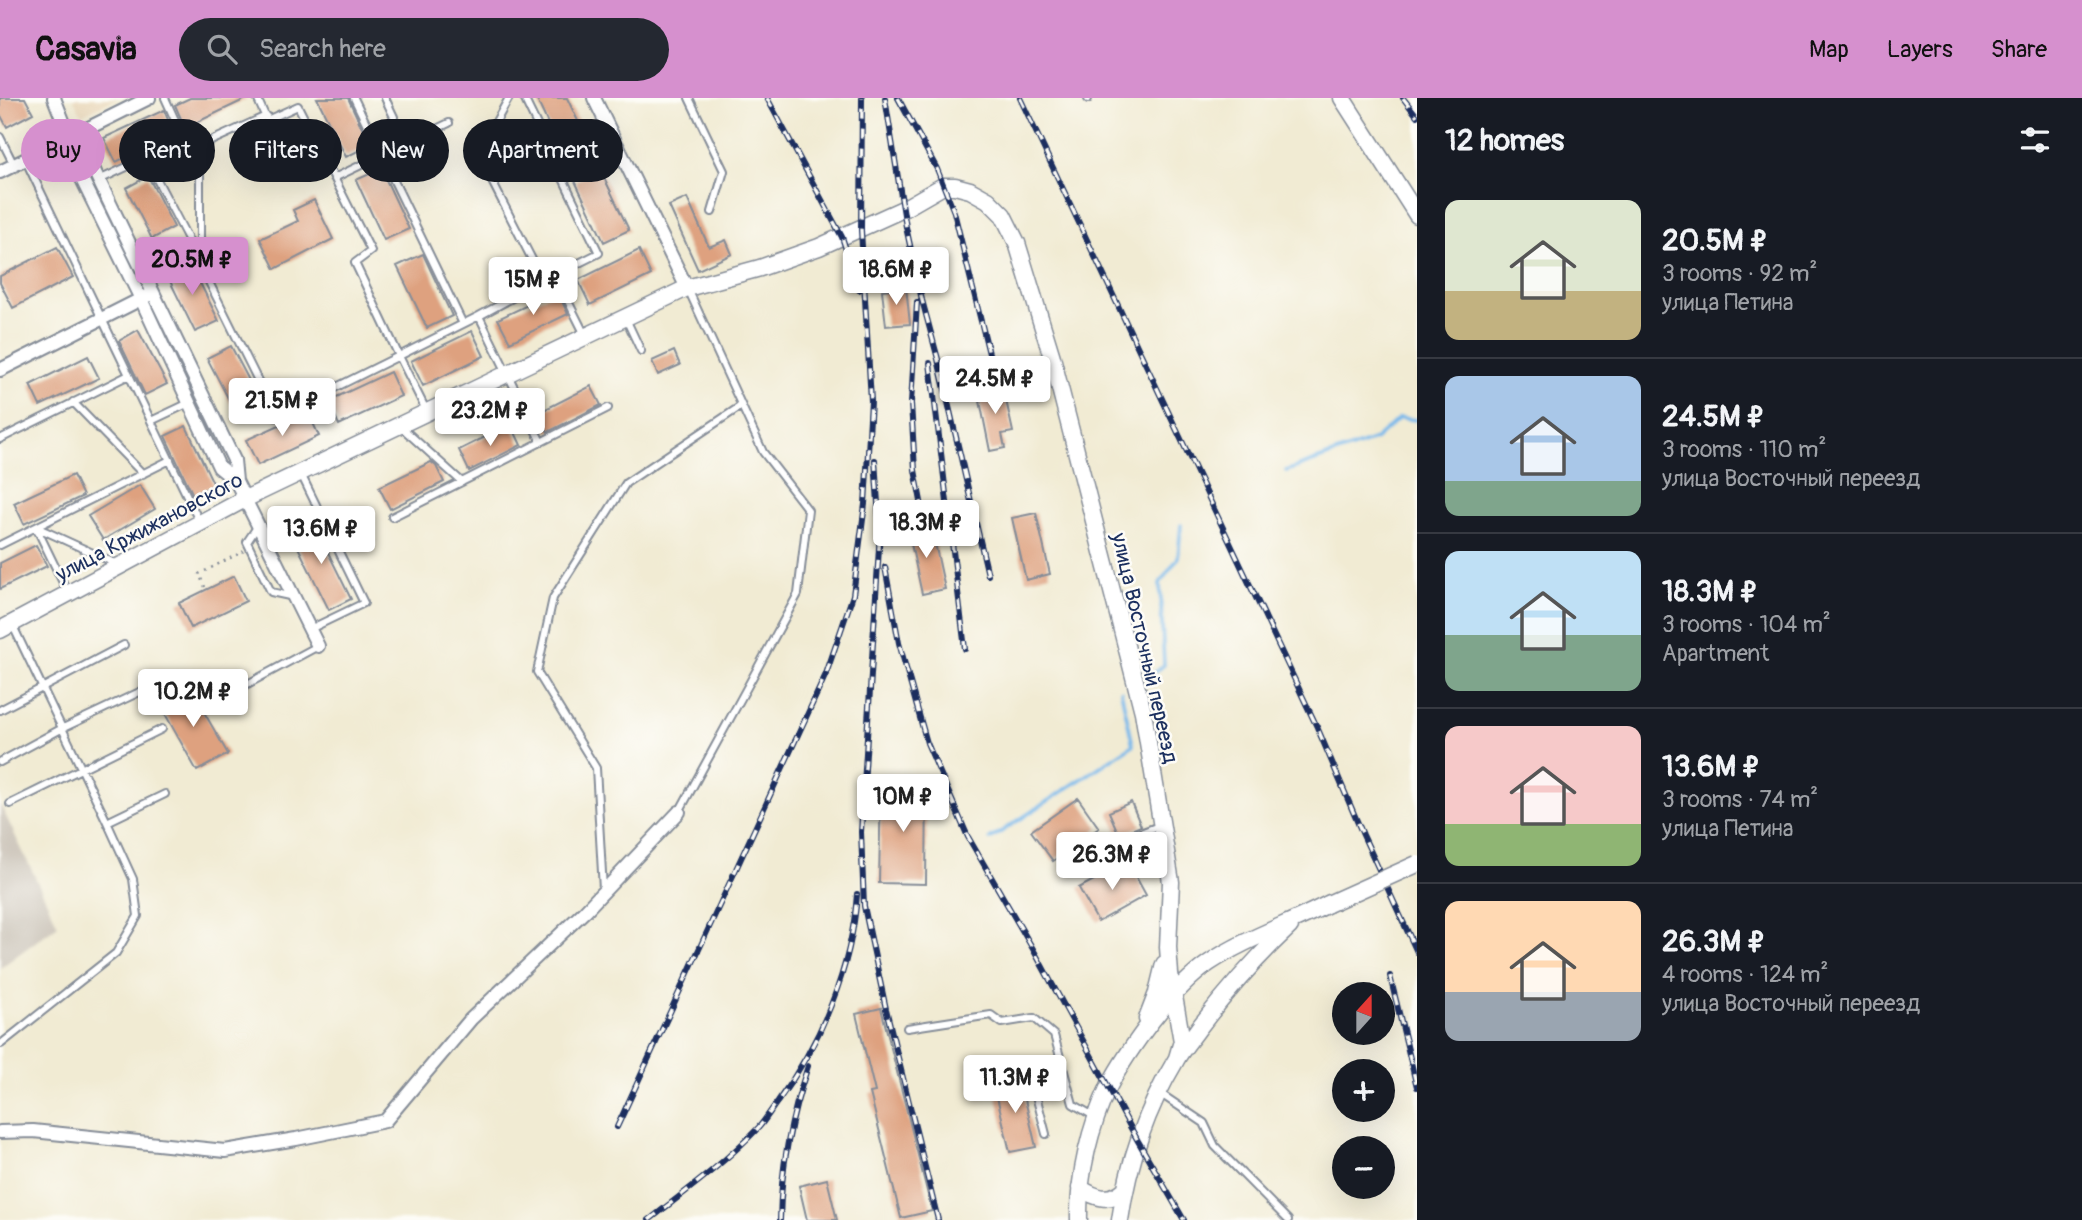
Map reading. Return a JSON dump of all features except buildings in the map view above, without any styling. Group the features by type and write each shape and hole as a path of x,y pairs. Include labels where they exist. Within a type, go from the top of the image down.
{"street":[{"path":"54,98 62,119"},
{"path":"105,119 149,98"},
{"path":"594,98 687,288"},
{"path":"1342,98 1417,215"},
{"path":"0,172 19,162"},
{"path":"83,182 219,467 236,481"},
{"path":"100,182 234,460 236,481 318,646"},
{"name":"улица Кржижановского","path":"6,627 245,499 687,288 760,268 819,247 871,225 943,186 956,186"},
{"name":"улица Восточный переезд","path":"956,186 988,200 1003,215 1017,243 1052,357 1143,712 1171,882 1168,947 1182,1041 1177,1058"},
{"path":"0,370 153,293"},
{"path":"0,1132 33,1131 225,1151 385,1121 471,1020 603,892 679,812"},
{"path":"1079,1220 1080,1188 1088,1149 1109,1086 1139,1038 1173,994 1208,964 1254,937 1296,921 1417,864"},
{"path":"1120,1220 1124,1190 1138,1141 1177,1058 1226,992 1256,958 1296,921"},
{"path":"1139,1038 1157,993 1168,947"},
{"path":"1080,1188 1093,1196 1106,1199 1116,1197 1124,1190"}],"lane":[{"path":"164,98 174,119"},
{"path":"257,98 267,119"},
{"path":"354,98 364,119"},
{"path":"385,98 394,117"},
{"path":"509,98 478,154 543,281"},
{"path":"158,182 276,417 599,253 524,98"},
{"path":"689,98 724,172 712,212"},
{"path":"269,119 298,106 304,119"},
{"path":"215,139 266,116"},
{"path":"0,137 19,162 101,320 200,523"},
{"path":"200,182 200,264"},
{"path":"336,182 371,251 355,263 427,412"},
{"path":"395,182 463,324"},
{"path":"555,275 585,336"},
{"path":"679,812 798,594 808,510 763,452 687,288"},
{"path":"479,316 541,442"},
{"path":"625,317 641,351"},
{"path":"999,370 1052,357"},
{"path":"0,439 129,375"},
{"path":"73,402 143,474"},
{"path":"151,421 189,403"},
{"path":"603,892 596,768 537,673 554,598 626,483 741,406"},
{"path":"392,517 608,408"},
{"path":"399,424 462,482"},
{"path":"0,545 170,460"},
{"path":"300,472 364,603 310,629"},
{"path":"258,525 247,542 271,592 294,597"},
{"path":"36,527 121,566"},
{"path":"36,527 69,593"},
{"path":"1,1044 116,953 138,916 133,879 107,822 42,688 6,627"},
{"path":"0,710 124,645"},
{"path":"214,702 318,646"},
{"path":"0,762 61,729 146,689"},
{"path":"10,804 162,729"},
{"path":"107,822 165,794"},
{"path":"1068,860 1161,825"},
{"path":"907,1028 991,1015 1002,1023 1034,1018 1054,1035 1073,1104 1097,1118"},
{"path":"1046,1134 1034,1088 1066,1079"},
{"path":"1159,1093 1204,1123 1215,1146 1288,1220"}],"path":[{"path":"205,587 199,574 250,548"}],"shaded area":[{"path":"73,98 117,98 82,115"},
{"path":"0,804 58,925 0,968"}],"waterway":[{"path":"1286,471 1376,439 1399,418 1417,420"},
{"path":"1149,677 1164,665 1160,583 1178,558 1181,525"},
{"path":"990,839 1133,745 1121,691"}],"railway":[{"path":"767,98 842,237 859,290"},
{"path":"617,1127 826,674 853,595 865,504 871,401 861,230 862,98"},
{"path":"885,98 906,227 988,575"},
{"path":"898,98 937,169 954,212 994,374"},
{"path":"1020,98 1317,727 1417,952"},
{"path":"1403,98 1417,116"},
{"path":"917,302 911,403 915,470 923,512"},
{"path":"930,363 965,649"},
{"path":"875,460 880,532 861,832 864,906 886,1009 938,1220"},
{"path":"885,567 899,643 927,743 968,837 1184,1220"},
{"path":"649,1220 706,1176 746,1140 764,1121 794,1078 832,1003 849,949 857,894"},
{"path":"1390,976 1417,1087"},
{"path":"780,1220 788,1142 808,1066"}]}
